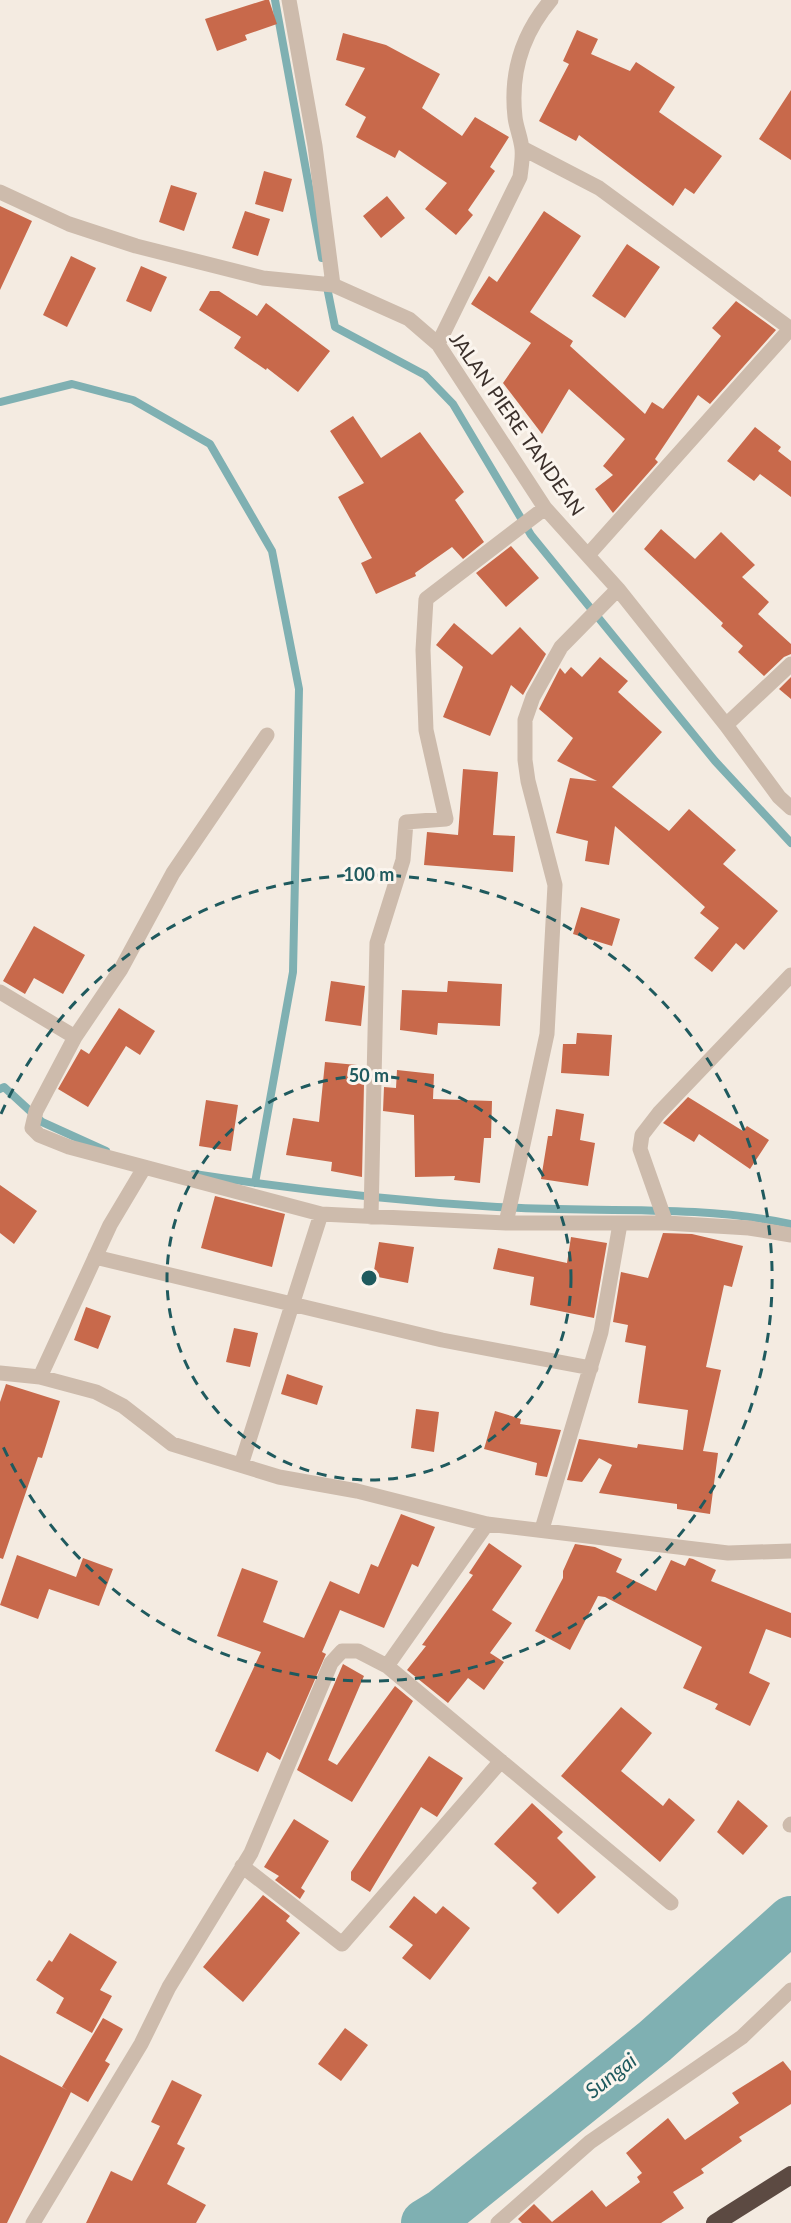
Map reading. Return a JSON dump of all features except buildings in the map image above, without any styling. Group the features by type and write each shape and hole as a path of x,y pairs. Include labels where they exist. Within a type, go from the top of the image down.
{"highway":[{"path":"715,2223 791,2175"}],"street":[{"path":"289,0 315,146 331,285"},
{"path":"438,344 520,177 522,148 515,117 514,91 519,53 535,18 551,0"},
{"path":"522,148 598,188 733,284 790,329 588,555"},
{"name":"JALAN PIERE TANDEAN","path":"0,192 69,224 136,246 252,276 331,285 409,319 438,344 545,508 588,555 612,594 726,725 779,797 791,808"},
{"path":"370,1217 377,943 403,860 406,822 446,819 426,730 423,650 426,599 545,508"},
{"path":"506,1223 547,1034 555,885 526,771 525,720 546,670 578,627 612,594"},
{"path":"726,725 791,664"},
{"path":"267,735 173,873 121,969 75,1037 36,1111 32,1128 39,1135 69,1147 321,1214 506,1223 666,1223 749,1228 791,1235"},
{"path":"666,1223 640,1149 642,1136 659,1113 791,975"},
{"path":"0,992 75,1037"},
{"path":"40,1377 110,1225 144,1168"},
{"path":"241,1465 321,1214"},
{"path":"542,1529 601,1332 620,1224"},
{"path":"95,1257 442,1340 591,1368"},
{"path":"2,1378 40,1377 96,1392 123,1406 172,1444 279,1477 357,1491 487,1524 728,1553 791,1551"},
{"path":"387,1666 487,1524"},
{"path":"33,2223 141,2044 169,1987 250,1852 331,1663 342,1651 358,1651 387,1666 671,1903"},
{"path":"242,1866 342,1944 501,1761"},
{"path":"498,2223 590,2142 742,2037 791,1990"}],"waterway":[{"path":"275,0 322,258"},
{"path":"326,282 335,327 425,375 453,404 531,535 715,761 791,843"},
{"path":"0,402 72,384 133,400 210,444 272,551 299,689 293,972 255,1183"},
{"path":"0,1089 4,1087 42,1122 106,1151"},
{"path":"194,1174 422,1201 534,1209 681,1211 791,1224"},
{"name":"Sungai","path":"425,2223 443,2212 655,2041 791,1920"}]}
